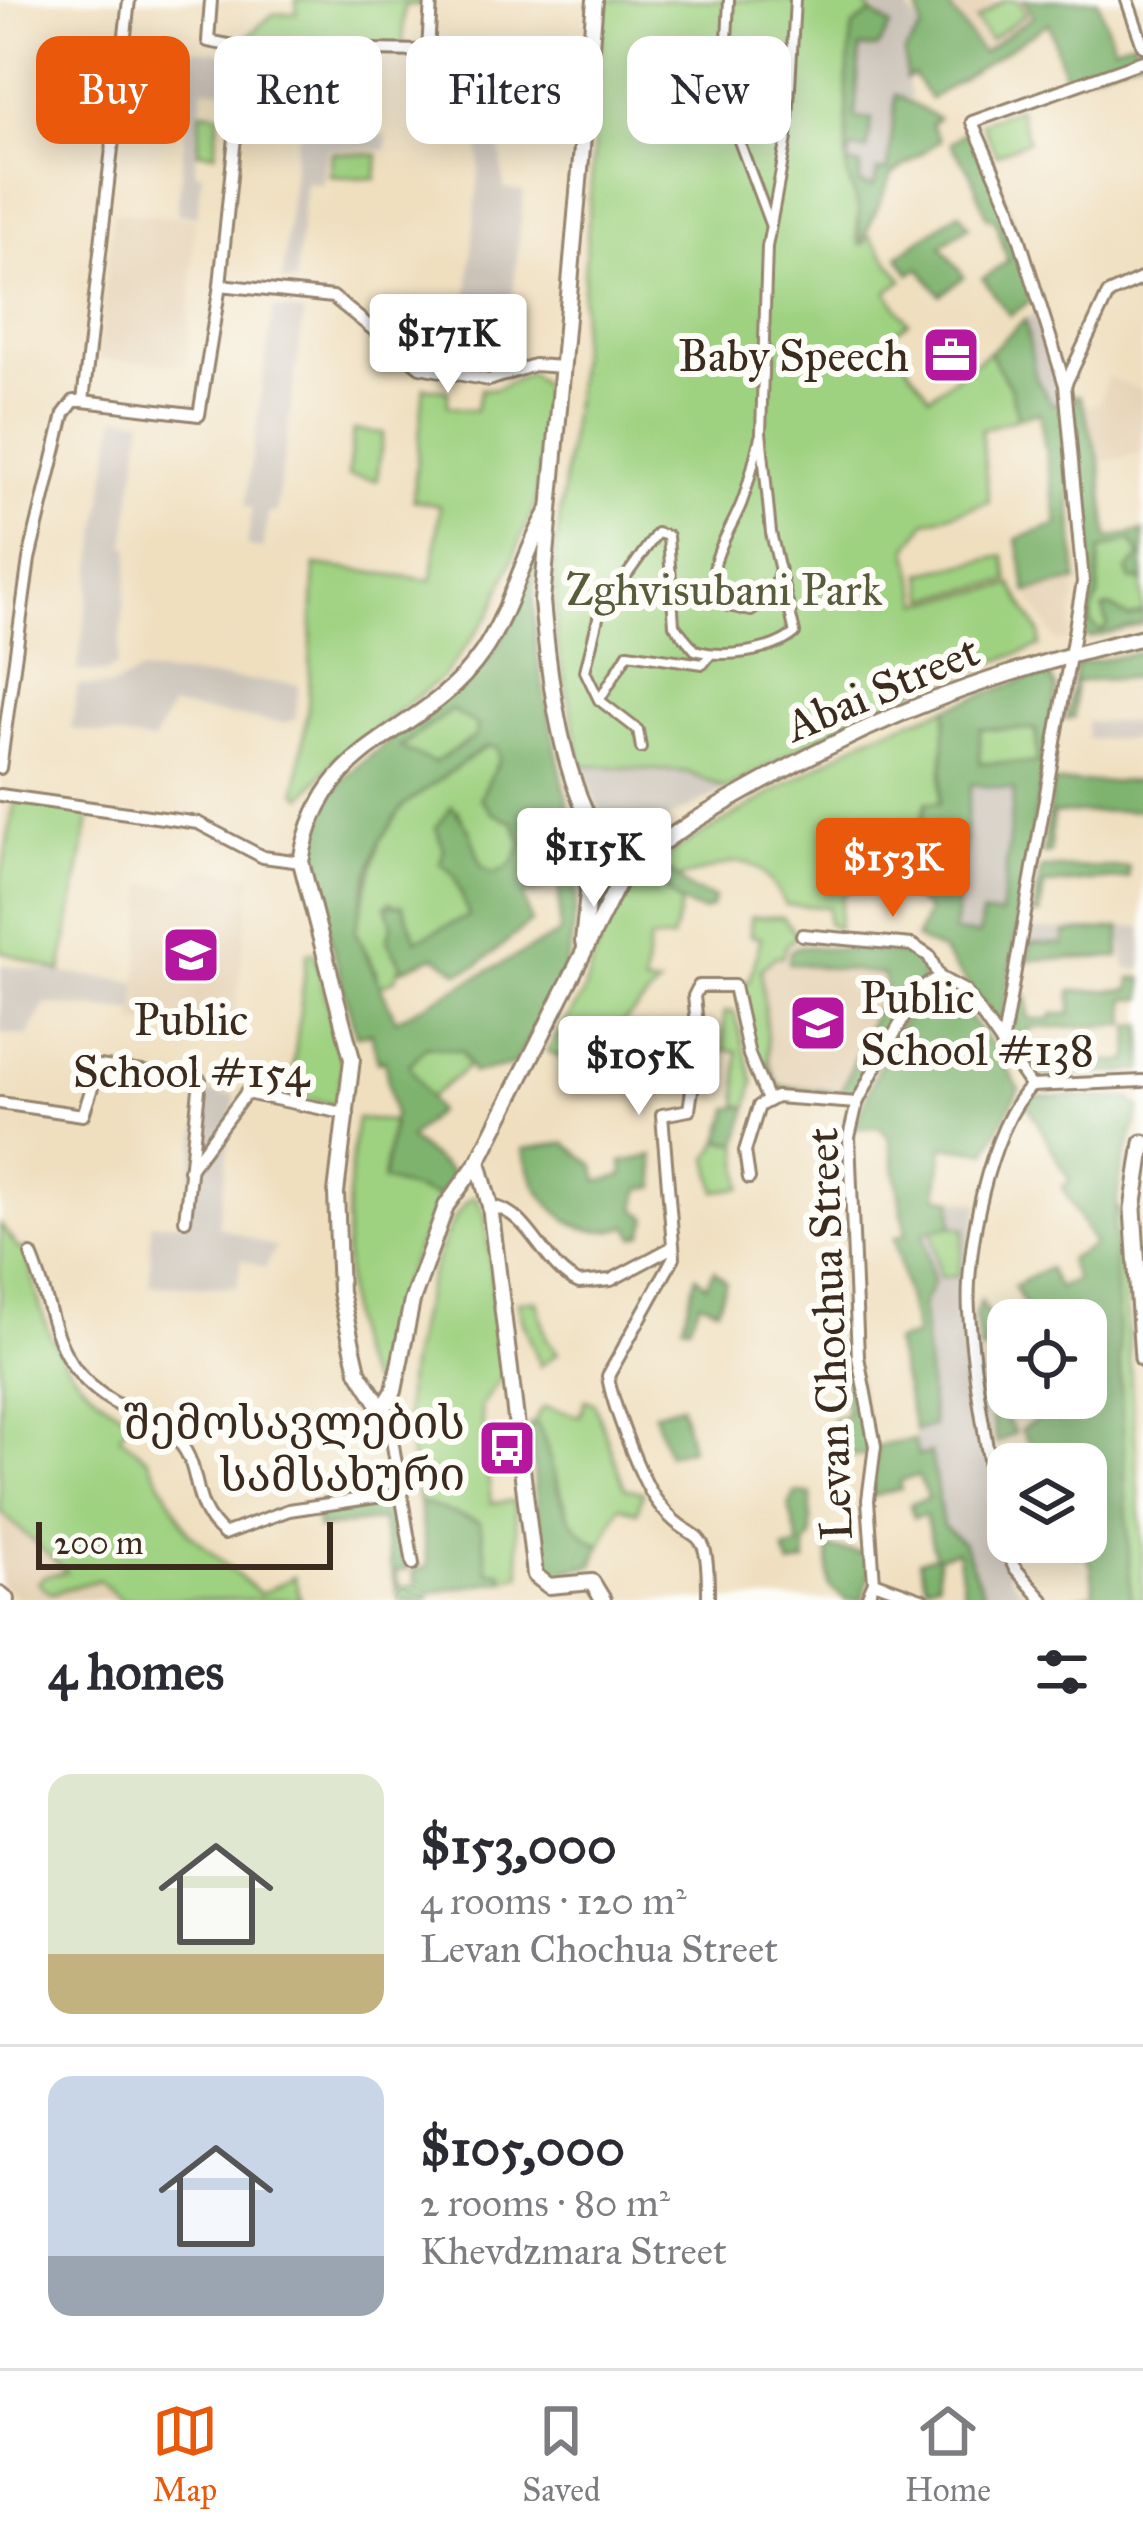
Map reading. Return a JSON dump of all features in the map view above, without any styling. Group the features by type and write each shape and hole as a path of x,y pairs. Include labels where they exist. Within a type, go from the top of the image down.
{"main road":[{"path":"1143,1143 1133,1209 1143,1358"}],"street":[{"path":"83,400 129,0"},
{"path":"212,0 208,41 214,42"},
{"path":"382,50 428,51 431,0"},
{"path":"595,0 542,601 546,654 580,798 622,861 621,878 601,886 587,868 597,852 612,851"},
{"path":"729,0 724,101 770,225"},
{"path":"641,748 638,730 599,700 585,671 594,624 635,570 650,540 661,532 668,536 676,632 695,650 711,654 763,647 795,632 794,614 778,573 761,432 770,225 788,138 796,0"},
{"path":"1127,0 1143,46"},
{"path":"1002,1045 1083,582 1066,385 1010,208 972,122 1143,61"},
{"path":"0,768 17,631 64,414 74,401 83,400 200,415 234,144"},
{"path":"1066,385 1108,294 1143,278"},
{"path":"220,284 333,297 420,367 489,380 535,365 563,367"},
{"path":"761,432 743,500 715,563 713,584 728,606 751,610 773,596 778,573"},
{"path":"386,1404 370,1395 358,1371 340,1292 336,1193 352,1059 302,862 313,811 337,774 482,652 523,555 548,512"},
{"path":"0,630 17,631"},
{"name":"Abai Street","path":"413,1564 386,1404 429,1244 446,1206 478,1162 621,878 664,839 893,712 1072,654 1143,637"},
{"path":"599,700 628,653 703,664 711,654"},
{"path":"0,796 198,823 263,857 302,862"},
{"name":"Abai Street","path":"580,798 587,868 581,958"},
{"name":"Abai Street","path":"612,851 664,839"},
{"path":"802,935 912,945 929,956 938,977 965,992 1031,1086"},
{"name":"Levan Chochua Street","path":"866,1600 874,1582 868,1499 875,1446 858,1358 848,1150 857,1103 914,999 938,977"},
{"path":"708,1600 706,1548 701,1537 671,1516 650,1490 608,1376 674,1257 675,1226 663,1160 662,1115 689,1110 699,1043 694,996 699,986 734,986 749,1055 768,1100"},
{"path":"0,1103 83,1115 99,1066 200,1080 184,1220"},
{"path":"1043,1600 1014,1567 1002,1540 969,1313 991,1157 1010,1109 1031,1086 1143,1081"},
{"path":"189,1170 246,1093 348,1114"},
{"path":"768,1100 857,1103"},
{"path":"749,1178 745,1151 750,1122 768,1100"},
{"path":"478,1162 490,1206 535,1575 549,1586 586,1580 603,1600"},
{"path":"490,1206 514,1214 557,1267 579,1283 611,1280 671,1248"},
{"path":"31,1255 52,1332 75,1369 91,1387 171,1433 185,1448 201,1508 224,1534 289,1510 402,1493"},
{"path":"874,1582 924,1600"}],"shaded area":[{"path":"862,0 902,0 922,29 906,79 912,99 896,96 888,171 874,186 859,184 848,164 851,148 871,119 855,118 860,47 881,16"},
{"path":"932,0 1034,0 1050,23 930,99"},
{"path":"193,49 214,52 214,89 203,88 195,172 202,174 197,216 177,214 184,144 190,144"},
{"path":"382,135 387,135 386,150 327,148 323,184 306,182 295,283 282,282 296,144 382,144"},
{"path":"479,144 500,144 504,188 524,192 510,322 463,313 457,306 468,292"},
{"path":"114,212 195,219 187,366 97,359"},
{"path":"273,308 304,313 276,513 268,513 263,549 247,547 252,508 245,506"},
{"path":"1040,309 1063,402 1052,405 1036,378 1025,320"},
{"path":"1107,376 1143,391 1143,453 1100,462 1083,407 1100,403"},
{"path":"116,416 143,419 125,545 131,548 117,665 106,673 77,671"},
{"path":"1076,584 1069,639 1057,642 1027,592"},
{"path":"141,672 299,684 295,719 284,723 171,707 153,742 71,729 78,685 111,687"},
{"path":"1087,722 1143,722 1143,739 1087,739"},
{"path":"582,765 687,772 726,789 638,834 619,837 601,816"},
{"path":"970,784 1015,789 1001,916 979,935 954,933"},
{"name":"Public School #154","path":"196,869 253,875 232,1038 134,1023 145,884 181,886"},
{"path":"1143,927 1143,970 1126,968 1123,945 1027,943 1029,930"},
{"name":"Public School #138","path":"776,956 797,966 883,974 886,985 841,1092 776,1082 769,1062 761,969"},
{"path":"0,965 137,982 135,1012 45,1004 28,1036 0,1033"},
{"path":"203,1092 235,1095 218,1226 276,1248 265,1268 241,1259 237,1287 150,1285 151,1223 184,1223"},
{"path":"953,1199 980,1203 964,1283 991,1443 987,1443 987,1563 1011,1563 1007,1574 1020,1591 1027,1587 1038,1600 986,1600 978,1591 964,1544 943,1526 931,1454 918,1456 914,1440 915,1431 933,1426 922,1305 933,1283 922,1232 932,1230 940,1277 965,1230 952,1226"},
{"path":"0,1511 68,1572 39,1583 51,1593 99,1580 121,1600 22,1600 0,1583"}],"green space":[{"path":"296,0 423,0 422,6 404,5 403,47 382,46 382,36 249,36 273,14 297,13"},
{"name":"Zghvisubani Park","path":"605,0 862,0 872,13 853,26 847,78 847,174 859,211 856,238 865,244 869,235 903,280 887,292 908,322 887,338 930,396 989,352 1010,387 1018,418 981,430 989,502 926,522 908,548 921,603 1012,585 1040,634 1040,646 924,687 841,725 726,789 687,772 582,765 556,638 555,557 576,383 594,144 603,144"},
{"path":"916,0 944,0 982,53 1034,16 1023,0 1098,0 1114,46 1134,40 1140,56 1066,81 1049,23 930,99 913,75 906,79 905,52 922,29"},
{"path":"1004,0 1017,0 1026,14 990,40 976,20"},
{"path":"872,13 891,26 878,48 860,48 855,118 872,119 867,150 851,149 848,163 861,166 859,184 874,186 877,171 888,170 896,95 938,118 931,125 940,140 892,175 860,247 859,211 847,174 847,78 853,26"},
{"path":"1018,108 1028,141 996,154 981,122"},
{"path":"201,111 214,112 215,153 198,152"},
{"path":"964,132 975,141 996,181 1035,297 1010,316 983,279 1008,261 995,219 987,217 971,174 950,143"},
{"path":"332,152 378,155 376,179 330,176"},
{"path":"959,212 969,226 941,246 964,277 940,295 920,268 910,274 898,256"},
{"path":"1025,320 1036,378 1052,404 1063,402 1077,581 1027,592 1017,539 1058,524 1039,412 1018,418 1010,387 989,352"},
{"path":"530,373 549,392 535,504 491,613 444,676 333,761 303,797 296,792 308,707 315,565 432,580 440,506 413,500 424,387 448,391 448,406 475,411 481,389 496,389"},
{"path":"1074,395 1080,396 1100,462 1108,538 1143,531 1143,581 1131,580 1127,571 1140,556 1131,540 1100,550 1098,597 1088,622 1101,631 1108,626 1103,609 1109,606 1129,618 1143,612 1143,624 1089,638 1081,630 1089,586"},
{"path":"353,430 383,433 377,480 348,476"},
{"path":"1131,540 1141,556 1143,612 1129,618 1112,607 1105,620 1109,626 1102,631 1090,628 1100,550"},
{"path":"536,551 535,638 574,849 574,928 560,981 513,1065 473,1073 462,1051 427,1046 409,1065 437,1111 409,1139 453,1174 439,1197 383,1180 394,1115 384,1060 378,1062 371,1033 356,1035 309,859 316,826 340,781 492,656 509,625","holes":["451,710 478,726 475,737 434,763 400,747","486,746 497,748 499,760 480,798 492,813 513,822 523,845 511,865 494,873 482,867 470,832 452,806 436,827 444,850 440,863 454,875 469,916 416,940 403,905 386,905 392,925 387,940 401,964 398,971 435,956 459,972 478,965 531,922 523,896 559,884 560,933 396,1020 355,931 368,874 380,841 404,805"]},
{"path":"1004,556 1009,581 927,598 922,573"},
{"path":"1143,652 1143,677 1075,682 1074,717 1066,719 1077,664"},
{"path":"1040,674 1051,678 1056,688 1001,1027 942,951 916,939 928,910 903,891 927,802 940,803 947,708","holes":["980,729 1036,729 1037,763 980,763","971,784 1014,790 1001,915 982,914 979,935 954,932"]},
{"path":"947,708 940,803 926,802 903,891 861,884 843,894 838,928 828,924 828,907 786,905 762,872 751,865 741,862 678,878 668,871 669,893 681,904 672,939 649,940 644,985 659,986 609,1037 587,1043 572,1062 547,1051 582,996 599,944 637,873 867,737"},
{"path":"452,710 478,726 475,737 434,763 399,748"},
{"path":"979,729 1037,729 1037,764 979,764"},
{"path":"487,746 497,748 499,760 480,798 513,822 523,845 511,865 494,873 482,867 458,810 436,827 469,916 416,940 391,901 386,905 392,925 387,940 401,965 395,979 377,988 376,970 355,931 380,841 404,805"},
{"path":"1143,781 1143,810 1053,814 1050,853 1043,854 1053,783"},
{"path":"15,799 90,813 61,972 0,951 0,885"},
{"path":"1129,867 1128,878 1044,885 1040,914 1034,915 1041,868"},
{"path":"669,871 692,890 714,898 712,907 704,911 676,900 661,875"},
{"path":"751,917 783,917 798,936 786,945 783,957 776,956 761,969 769,1062 757,1065 745,1021 743,980 750,981 761,937 750,936"},
{"path":"1120,928 1119,957 1028,960 1030,943 1064,944 1065,933"},
{"path":"799,946 907,954 926,965 923,980 855,1098 770,1088 757,1065 769,1062 779,1086 841,1092 886,985 883,974 789,963 790,951"},
{"path":"314,952 343,1064 336,1105 290,1095 307,953"},
{"path":"1131,978 1142,978 1143,999 1126,999 1127,1025 1029,1028 1023,1052 1010,1043 1017,997 1027,996 1029,1019 1051,1019 1052,1014 1071,1014 1071,991 1130,990"},
{"path":"937,989 946,990 999,1053 1019,1089 987,1152 943,1146 937,1196 953,1199 952,1226 923,1233 933,1283 922,1306 933,1426 915,1431 894,1342 916,1336 894,1238 906,1234 889,1138 879,1127 855,1128 900,1029 912,1010"},
{"path":"724,1012 734,1012 754,1083 748,1107 738,1105 737,1051 724,1050"},
{"path":"1143,1024 1143,1071 1045,1076 1035,1062 1129,1061 1131,1026"},
{"path":"427,1046 462,1051 469,1066 428,1099 409,1066"},
{"path":"1033,1096 1130,1098 1140,1109 1122,1169 1113,1223 1131,1600 1066,1600 1094,1594 1090,1563 1107,1563 1107,1443 1029,1443 1021,1430 1037,1419 1107,1419 1107,1299 1021,1299 1014,1286 1048,1268 1058,1288 1076,1280 1068,1260 1094,1245 1062,1187 1070,1181 1026,1102"},
{"path":"748,1107 739,1143 720,1141 730,1108"},
{"path":"357,1119 392,1121 383,1180 439,1197 402,1284 380,1390 364,1372 348,1305 347,1220"},
{"path":"720,1141 739,1143 742,1188 716,1191 709,1157"},
{"path":"565,1143 594,1165 598,1182 624,1175 622,1162 653,1156 656,1187 640,1189 636,1209 648,1218 643,1234 635,1237 628,1226 608,1230 574,1224 546,1201 523,1149"},
{"path":"476,1197 485,1215 502,1376 481,1407 491,1503 514,1501 521,1575 504,1580 501,1572 488,1572 480,1522 419,1502 407,1426 407,1381 428,1286 451,1226 463,1206"},
{"path":"1119,1206 1143,1600 1131,1600 1129,1593 1113,1223"},
{"path":"0,1224 18,1249 25,1248 56,1348 84,1384 132,1419 120,1436 148,1459 189,1533 260,1594 294,1577 301,1600 121,1600 99,1580 51,1593 38,1583 44,1576 67,1572 0,1511"},
{"path":"965,1229 958,1276 940,1277 932,1230"},
{"path":"714,1270 726,1282 717,1308 699,1302 689,1325 683,1324 696,1276 706,1285"},
{"path":"518,1301 537,1301 547,1339 558,1353 540,1366 522,1318"},
{"path":"981,1301 987,1312 987,1350 981,1352 975,1315"},
{"path":"843,1359 853,1359 870,1455 846,1456 845,1445 837,1447 832,1419 846,1415"},
{"path":"585,1400 594,1403 625,1488 643,1492 637,1512 620,1506 601,1545 576,1534 535,1420 544,1407 580,1416"},
{"path":"681,1405 691,1448 668,1455 654,1413"},
{"path":"992,1419 1007,1419 1015,1433 997,1443"},
{"path":"529,1424 537,1424 542,1434 567,1512 586,1536 601,1545 593,1565 544,1574"},
{"path":"914,1440 918,1456 931,1453 943,1526 963,1543 986,1600 965,1600 957,1551 938,1556 938,1582 926,1585 919,1561 935,1556 925,1515 913,1518 910,1504 928,1498 918,1476 900,1481 901,1489 870,1497 877,1446"},
{"path":"910,1454 916,1474 889,1481 884,1461"},
{"path":"795,1493 811,1494 811,1537 805,1546 806,1562 790,1566 784,1550 799,1546 789,1506"},
{"path":"419,1502 480,1522 488,1572 502,1572 504,1580 428,1593 428,1600 398,1600 381,1520 318,1529 315,1513 395,1505 407,1570 396,1571 399,1587 416,1586 413,1570 428,1567"},
{"path":"828,1548 868,1554 870,1572 862,1600 846,1600 829,1586"}],"place":[{"name":"Baby Speech","path":"951,355"},
{"name":"Public School #154","path":"191,955"},
{"name":"Public School #138","path":"818,1023"},
{"name":"შემოსავლების სამსახური","path":"507,1448"}]}
